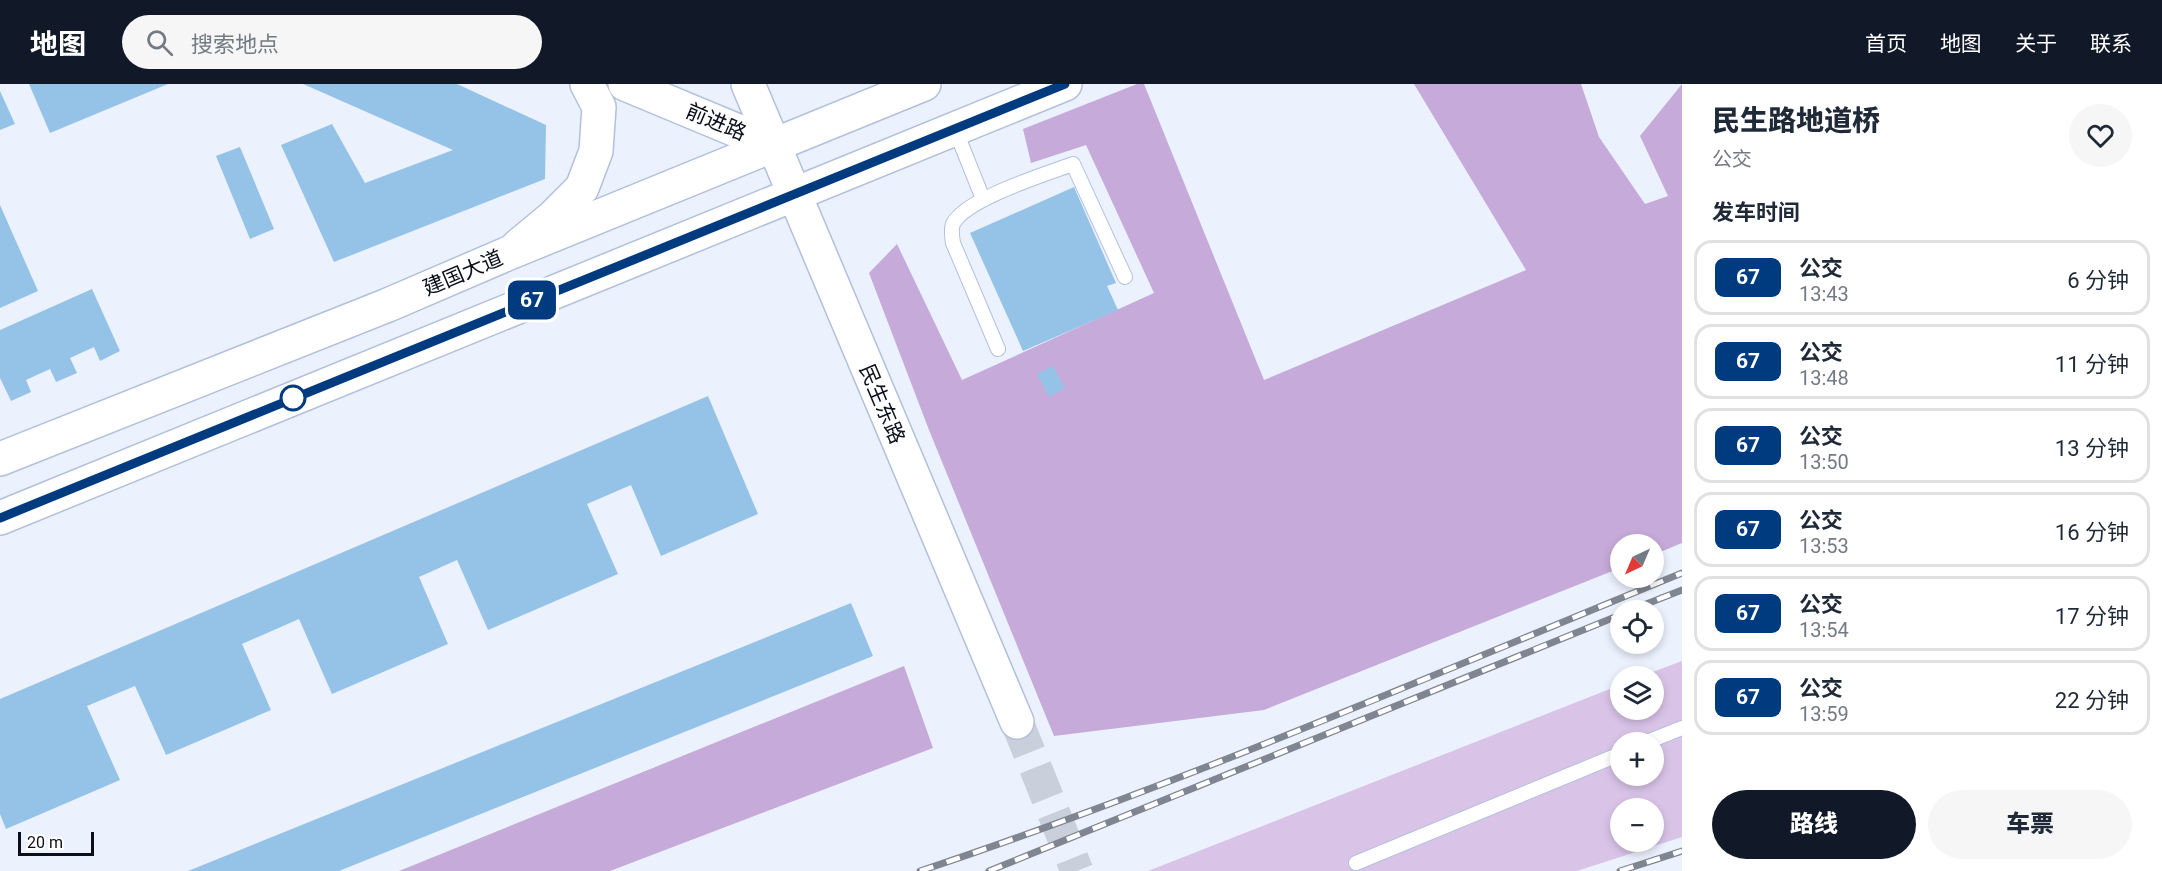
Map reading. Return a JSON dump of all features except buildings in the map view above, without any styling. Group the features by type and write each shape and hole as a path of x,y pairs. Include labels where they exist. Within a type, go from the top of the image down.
{"main road":[{"path":"509,253 554,217 582,188 596,151 599,107 587,84"},
{"name":"前进路","path":"625,84 774,146"},
{"name":"民生东路","path":"748,84 1017,722"},
{"name":"建国大道","path":"0,459 387,305 924,84"},
{"path":"0,518 1065,84"},
{"path":"387,305 411,299 426,302 436,316 435,331 429,339 413,349"}],"lane":[{"path":"955,129 983,199"},
{"path":"998,350 953,243 952,226 961,213 983,199 1073,164 1125,277"},
{"path":"1664,735 1682,728"},
{"path":"1356,862 1610,758"}],"shaded area":[{"path":"1137,84 1144,84 1264,380 1526,270 1414,84 1581,84 1599,137 1645,204 1668,196 1640,136 1682,84 1682,543 1664,550 1664,534 1610,534 1610,572 1264,710 1054,736 929,430 869,273 897,244 962,380 1154,293 1086,145 1031,163 1023,129"},
{"path":"1682,661 1682,837 1664,843 1664,798 1610,798 1610,852 1636,852 1577,871 1148,871 1610,689 1610,720 1664,720 1664,668"},
{"path":"904,666 933,748 610,871 399,871"}],"tunnel":[{"path":"1017,722 1077,871"}],"railway":[{"path":"920,871 1017,838 1208,766 1682,573"},
{"path":"1656,600 1682,590"},
{"path":"989,871 1610,619"},
{"path":"1620,871 1682,851"}],"bus line":[{"name":"67","path":"0,518 1065,84"}]}
